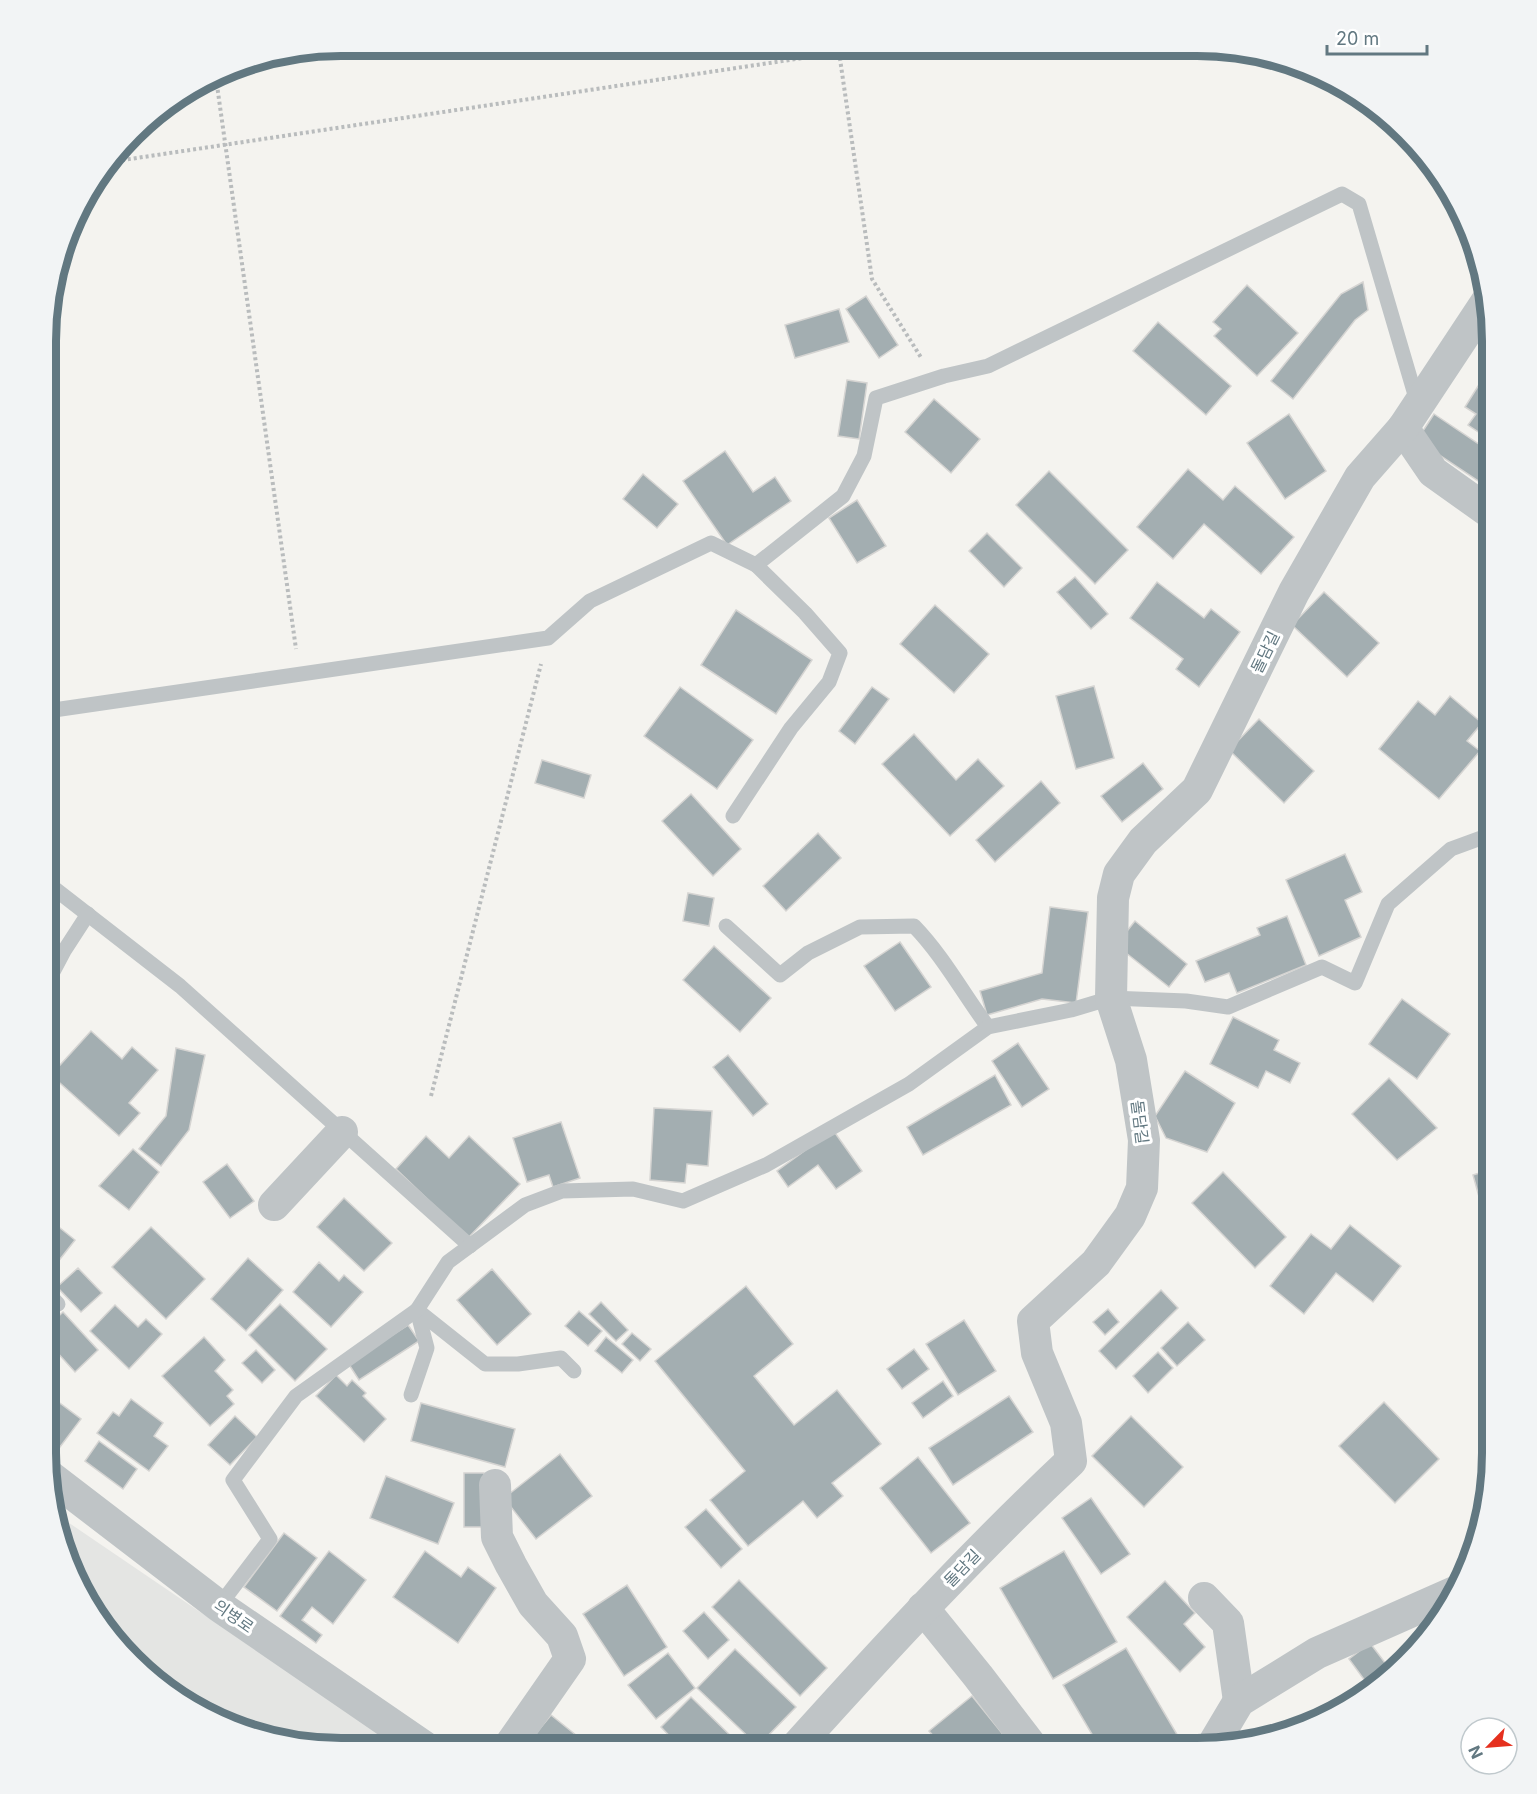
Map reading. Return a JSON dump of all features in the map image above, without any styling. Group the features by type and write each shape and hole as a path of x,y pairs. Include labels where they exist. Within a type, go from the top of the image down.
{"street":[{"name":"돌담길","path":"804,1738 923,1608 1013,1516 1071,1461 1066,1423 1037,1353 1033,1322 1096,1263 1130,1216 1142,1188 1144,1140 1131,1060 1111,998 1113,898 1119,874 1143,841 1197,790 1294,592 1360,477 1410,417 1480,312"},
{"path":"1410,417 1433,472 1482,507"},
{"path":"274,1205 342,1132"},
{"name":"의병로","path":"57,1482 219,1606 411,1738"},
{"path":"495,1485 497,1537 533,1604 562,1636 570,1659 515,1738"},
{"path":"1204,1598 1228,1623 1239,1701"},
{"path":"1217,1738 1239,1701 1317,1653 1442,1598"},
{"path":"923,1608 1025,1738"}],"lane":[{"path":"756,565 843,496 864,456 876,398 934,379 988,366 1342,194 1359,204 1410,417"},
{"path":"56,710 548,638 590,601 711,543 756,565 805,613 840,653 829,682 792,728 733,816"},
{"path":"219,1606 270,1539 232,1480 296,1396 417,1310 448,1263 525,1206 562,1191 633,1189 683,1201 766,1165 899,1090 988,1027 1071,1010 1111,998 1186,1001 1228,1007 1322,967 1355,983 1388,904 1451,849 1482,838"},
{"path":"56,890 180,986 470,1246"},
{"path":"56,966 88,914"},
{"path":"726,926 780,975 808,953 860,927 914,926 934,946 965,996 988,1027"},
{"path":"417,1310 485,1364 518,1364 561,1358 574,1371"},
{"path":"411,1395 427,1348 417,1310"}],"path":[{"path":"119,161 813,56"},
{"path":"840,56 872,279 934,379"},
{"path":"217,84 299,674"},
{"path":"431,1096 548,638"}],"shaded area":[{"path":"63,1519 385,1738 322,1738 267,1729 215,1709 167,1680 126,1641 104,1612 77,1562"}],"building":[{"path":"1363,282 1368,310 1355,320 1293,399 1271,381 1341,294"},
{"path":"1247,285 1298,333 1257,376 1214,336 1221,329 1213,322"},
{"path":"866,296 898,345 879,358 846,309"},
{"path":"839,309 849,342 795,358 785,325"},
{"path":"1158,322 1231,386 1206,415 1133,351"},
{"path":"847,380 867,383 859,439 838,436"},
{"path":"1482,380 1482,434 1468,425 1476,414 1465,407"},
{"path":"934,399 980,439 951,473 905,432"},
{"path":"1289,414 1326,471 1285,499 1247,443"},
{"path":"1434,414 1482,446 1482,483 1417,440"},
{"path":"725,451 753,492 775,477 791,501 727,545 683,481"},
{"path":"1188,469 1223,500 1235,486 1294,537 1261,574 1204,524 1173,559 1137,527"},
{"path":"1049,471 1128,550 1095,584 1016,505"},
{"path":"643,474 678,504 657,528 623,499"},
{"path":"857,500 886,546 857,563 829,518"},
{"path":"987,533 1022,568 1004,587 969,551"},
{"path":"1075,577 1108,614 1091,629 1057,592"},
{"path":"1157,582 1204,618 1211,609 1240,632 1199,687 1176,669 1183,659 1130,618"},
{"path":"1324,592 1379,643 1347,677 1292,625"},
{"path":"935,605 989,654 954,693 900,644"},
{"path":"736,610 812,660 776,714 701,665"},
{"path":"1094,686 1114,758 1076,769 1056,696"},
{"path":"680,687 753,740 717,789 644,736"},
{"path":"872,687 889,699 855,744 839,731"},
{"path":"1450,696 1482,723 1467,741 1480,751 1439,799 1379,749 1418,701 1435,715"},
{"path":"1259,719 1314,771 1284,803 1229,750"},
{"path":"914,734 956,780 978,759 1004,786 950,836 882,764"},
{"path":"542,760 591,775 584,798 535,783"},
{"path":"1143,763 1163,789 1122,822 1101,796"},
{"path":"1041,781 1060,803 995,862 976,840"},
{"path":"691,794 741,849 713,876 662,821"},
{"path":"818,833 841,858 786,911 763,886"},
{"path":"1345,854 1362,892 1345,900 1361,937 1319,956 1286,880"},
{"path":"688,893 714,898 709,926 683,921"},
{"path":"1050,907 1088,912 1076,1003 1042,999 987,1015 980,991 1042,973"},
{"path":"1287,916 1306,965 1237,993 1229,973 1205,982 1196,961 1260,935 1257,928"},
{"path":"1135,921 1187,964 1169,987 1116,945"},
{"path":"900,942 931,987 895,1011 864,966"},
{"path":"714,946 771,998 740,1032 683,980"},
{"path":"1402,999 1450,1034 1417,1079 1369,1044"},
{"path":"1233,1017 1279,1040 1274,1050 1300,1063 1290,1083 1266,1071 1258,1088 1210,1064"},
{"path":"91,1031 122,1059 132,1047 158,1070 129,1103 140,1113 119,1136 56,1079 56,1070"},
{"path":"1018,1043 1049,1089 1022,1107 992,1061"},
{"path":"176,1048 205,1055 189,1130 161,1166 139,1149 166,1116"},
{"path":"728,1055 768,1104 753,1116 713,1067"},
{"path":"1185,1071 1235,1103 1207,1152 1166,1138 1155,1116"},
{"path":"995,1075 1011,1105 923,1155 907,1127"},
{"path":"1389,1078 1437,1128 1397,1160 1352,1114"},
{"path":"654,1108 712,1111 708,1166 687,1164 685,1183 650,1180"},
{"path":"561,1122 580,1178 553,1187 549,1175 527,1182 513,1138"},
{"path":"833,1130 862,1171 836,1189 818,1165 788,1187 777,1171"},
{"path":"426,1136 449,1158 469,1136 520,1184 468,1238 396,1169"},
{"path":"133,1149 159,1172 129,1210 99,1186"},
{"path":"227,1164 254,1201 230,1218 203,1182"},
{"path":"1223,1172 1286,1237 1255,1268 1192,1203"},
{"path":"1482,1172 1482,1208 1473,1175"},
{"path":"344,1198 392,1243 364,1271 317,1227"},
{"path":"56,1225 75,1240 56,1264"},
{"path":"1350,1225 1401,1266 1373,1302 1336,1273 1304,1314 1270,1286 1311,1234 1331,1249"},
{"path":"151,1227 205,1279 166,1319 112,1267"},
{"path":"248,1258 283,1290 246,1331 211,1299"},
{"path":"319,1262 339,1281 344,1275 363,1292 331,1327 293,1292"},
{"path":"78,1268 102,1293 81,1312 57,1287"},
{"path":"492,1269 531,1314 497,1345 457,1300"},
{"path":"746,1286 793,1344 754,1376 794,1425 837,1390 881,1444 832,1483 843,1496 817,1518 803,1501 748,1546 710,1500 745,1471 655,1361"},
{"path":"1161,1290 1178,1308 1116,1369 1099,1351"},
{"path":"601,1302 628,1330 616,1341 589,1314"},
{"path":"280,1304 327,1349 295,1381 249,1335"},
{"path":"115,1305 138,1327 146,1319 162,1334 129,1369 90,1331"},
{"path":"1108,1309 1119,1322 1105,1335 1093,1322"},
{"path":"579,1311 602,1331 588,1346 565,1326"},
{"path":"63,1312 98,1350 75,1372 56,1351 56,1319"},
{"path":"964,1320 996,1371 958,1395 926,1344"},
{"path":"1188,1322 1205,1340 1177,1366 1161,1348"},
{"path":"408,1325 419,1341 359,1380 348,1363"},
{"path":"632,1333 651,1349 640,1361 622,1344"},
{"path":"204,1337 225,1360 215,1371 233,1390 227,1396 234,1404 210,1426 162,1376"},
{"path":"606,1337 633,1360 622,1373 595,1351"},
{"path":"914,1349 929,1369 902,1389 887,1369"},
{"path":"256,1350 275,1370 262,1383 242,1363"},
{"path":"1158,1352 1173,1368 1148,1393 1133,1376"},
{"path":"336,1375 347,1386 352,1380 366,1393 363,1396 386,1419 364,1442 316,1396"},
{"path":"943,1381 953,1396 923,1418 912,1403"},
{"path":"1009,1396 1033,1432 953,1485 929,1448"},
{"path":"131,1399 163,1423 154,1436 168,1446 149,1471 97,1433 113,1412 119,1416"},
{"path":"56,1400 81,1419 56,1450"},
{"path":"1384,1402 1439,1459 1395,1503 1339,1446"},
{"path":"421,1403 515,1429 505,1467 411,1441"},
{"path":"235,1416 257,1437 230,1465 208,1445"},
{"path":"1131,1416 1183,1467 1144,1507 1092,1456"},
{"path":"99,1441 137,1469 123,1489 85,1461"},
{"path":"560,1454 592,1496 536,1539 504,1498"},
{"path":"918,1457 970,1523 931,1553 880,1488"},
{"path":"464,1473 484,1473 485,1527 464,1527"},
{"path":"386,1476 454,1503 438,1544 370,1518"},
{"path":"1091,1498 1130,1554 1101,1574 1062,1518"},
{"path":"706,1509 742,1549 721,1568 685,1527"},
{"path":"284,1533 317,1558 277,1611 244,1587"},
{"path":"329,1551 366,1580 333,1624 312,1607 302,1620 322,1635 316,1643 280,1616"},
{"path":"425,1551 461,1577 468,1567 496,1588 458,1643 393,1597"},
{"path":"1064,1551 1117,1642 1053,1679 1000,1588"},
{"path":"739,1580 827,1668 800,1696 712,1607"},
{"path":"1165,1581 1195,1613 1184,1624 1205,1647 1180,1672 1127,1617"},
{"path":"627,1585 667,1647 624,1676 583,1614"},
{"path":"704,1612 729,1640 708,1659 683,1631"},
{"path":"1370,1643 1387,1665 1366,1683 1349,1659"},
{"path":"1126,1648 1179,1738 1094,1738 1063,1685"},
{"path":"735,1649 796,1707 766,1738 750,1738 697,1688"},
{"path":"668,1653 695,1688 656,1719 628,1685"},
{"path":"972,1696 1006,1738 935,1738 929,1731"},
{"path":"691,1697 733,1738 671,1738 661,1727"},
{"path":"551,1715 580,1738 532,1738"}]}
